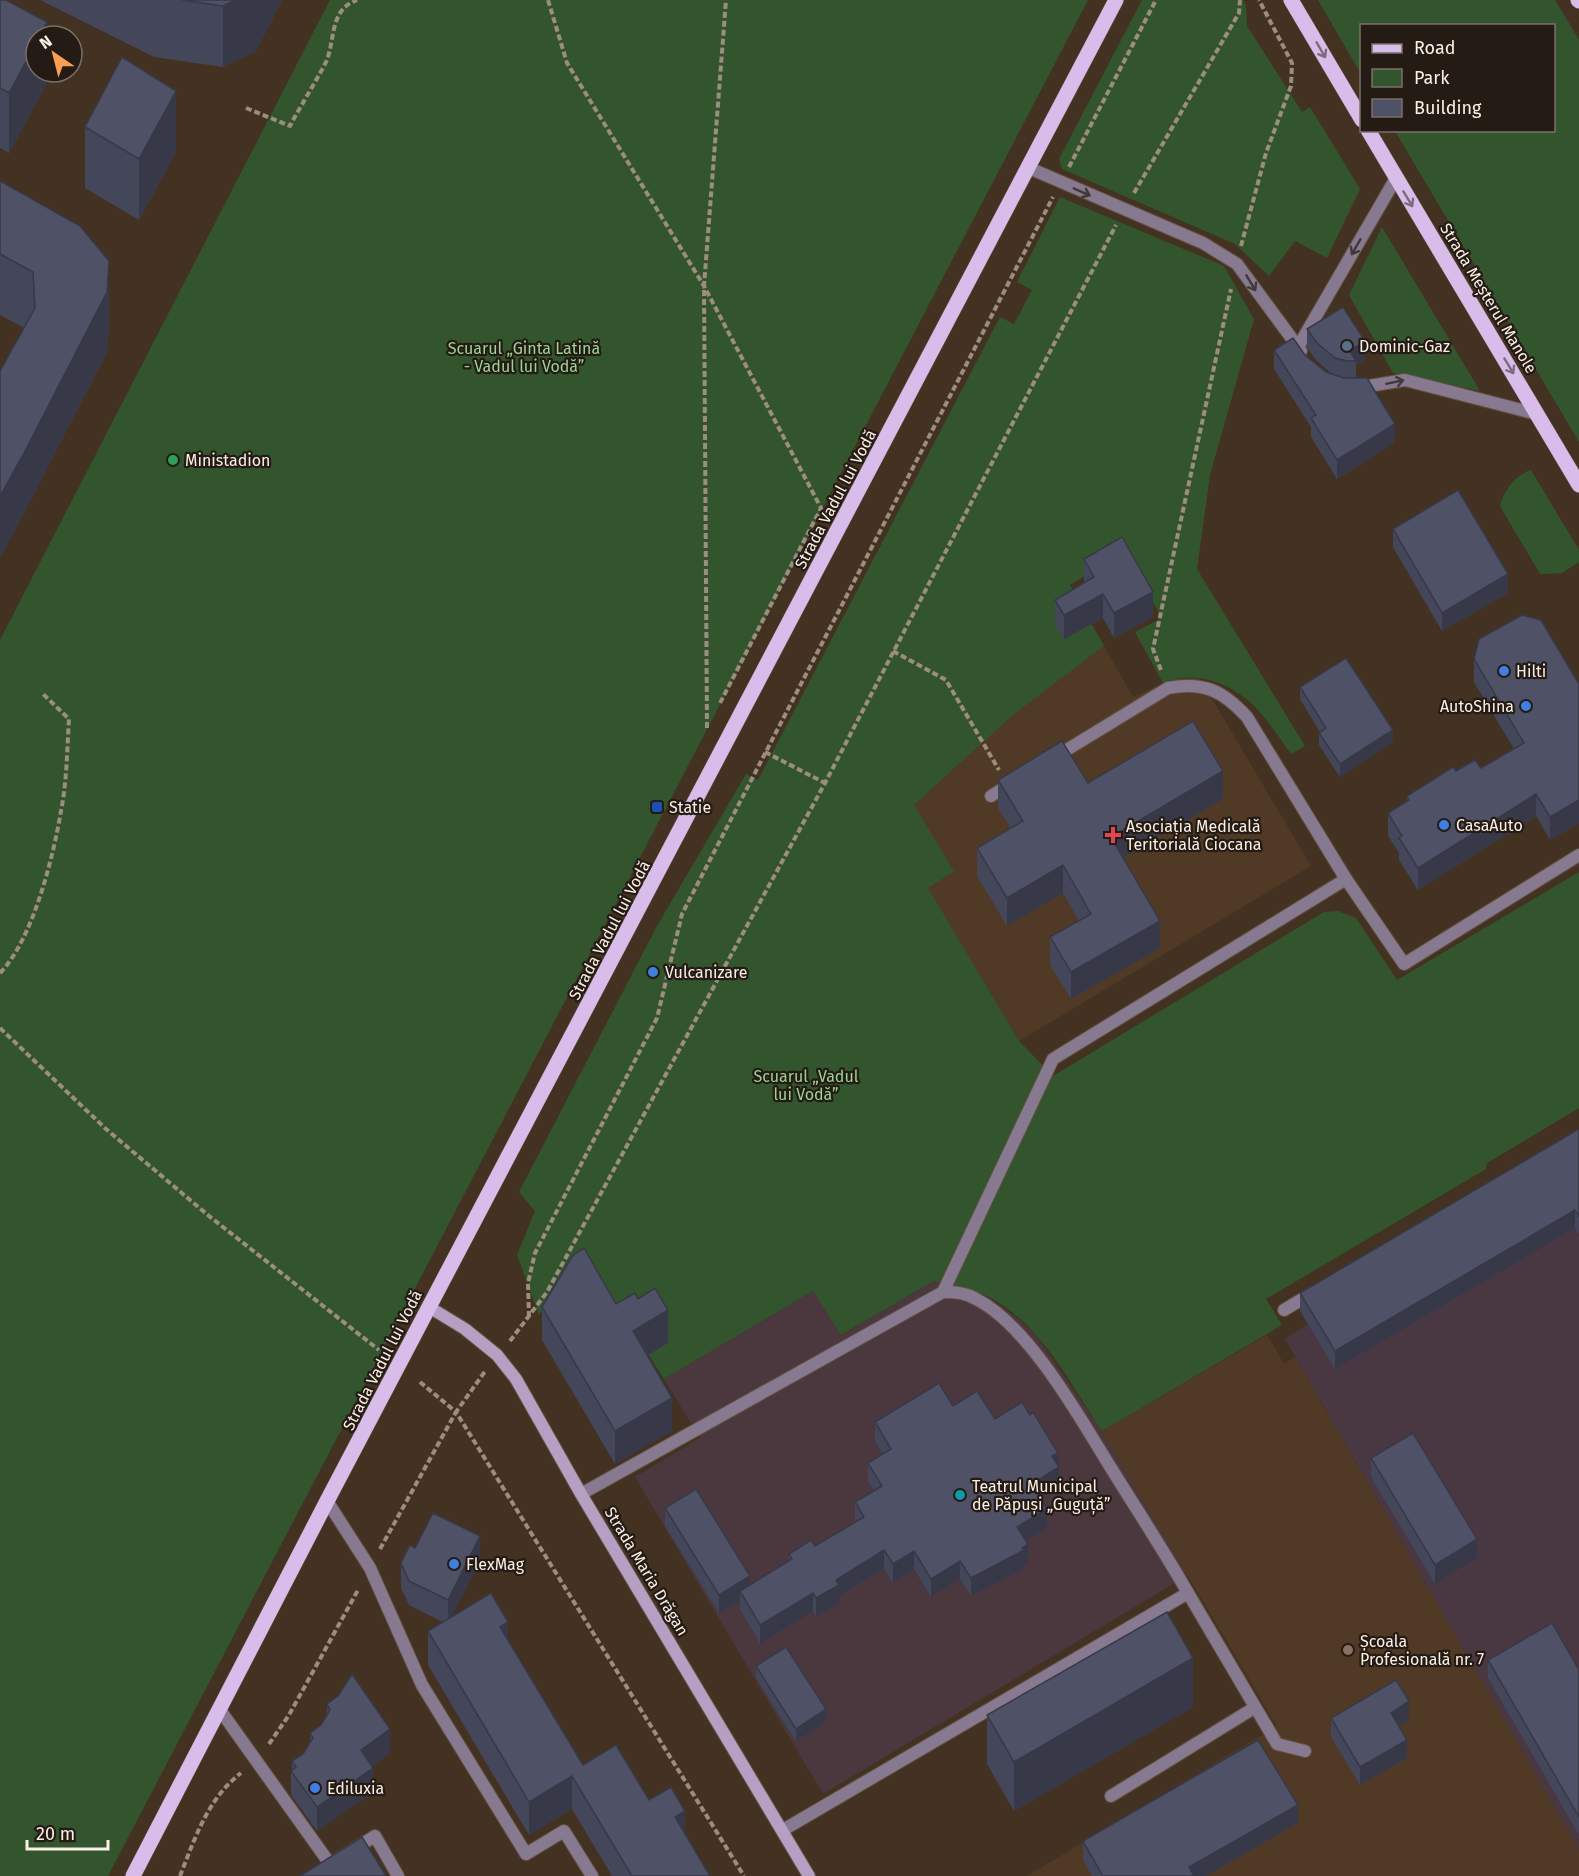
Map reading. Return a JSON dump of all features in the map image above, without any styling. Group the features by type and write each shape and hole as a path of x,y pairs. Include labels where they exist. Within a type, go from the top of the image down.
{"main road":[{"name":"Strada Vadul lui Vodă","path":"133,1876 327,1501 1116,0"},
{"path":"1291,0 1360,117"},
{"name":"Strada Meșterul Manole","path":"1369,132 1579,485"},
{"name":"Strada Maria Drăgan","path":"429,1307 465,1329 497,1355 516,1379 581,1494 809,1876"}],"lane":[{"path":"1029,168 1203,243 1237,264 1311,367"},
{"path":"1298,347 1396,178"},
{"path":"1346,388 1366,388 1405,380 1537,414"},
{"path":"1048,761 1168,688 1189,684 1229,697 1247,717 1347,879 1404,964 1579,855"},
{"path":"991,796 1014,782"},
{"path":"943,1292 1053,1059 1347,879"},
{"path":"1284,1310 1325,1286"},
{"path":"581,1494 943,1292 959,1292 979,1300 1004,1319 1026,1344 1077,1414 1188,1593 1277,1744 1305,1751"},
{"path":"327,1501 370,1568 423,1685 526,1854 564,1831 592,1876"},
{"path":"783,1830 1188,1593"},
{"path":"1112,1796 1254,1708"},
{"path":"220,1710 258,1760 325,1867 375,1836 398,1876"}],"path":[{"path":"246,108 290,126 327,61 333,27 341,12 357,0"},
{"path":"548,0 567,63 704,286 821,508 718,707"},
{"path":"712,717 707,728 704,286 726,0"},
{"path":"529,1318 528,1283 535,1253 657,1018 682,914 1156,0"},
{"path":"180,1876 201,1824 224,1786 258,1760 289,1715 456,1412 547,1292 825,783 1123,210 1239,13 1240,0"},
{"path":"1168,688 1153,649 1237,264 1266,153 1291,86 1292,63 1259,0"},
{"path":"893,651 946,680 1014,782"},
{"path":"0,973 9,963 34,918 62,811 69,719 43,694"},
{"path":"765,752 825,783"},
{"path":"0,1028 106,1129 209,1216 379,1350"},
{"path":"420,1382 456,1412 744,1876"}],"shaded area":[{"name":"Asociația Medicală Teritorială Ciocana","path":"1104,646 1133,697 1172,679 1199,677 1311,866 1019,1041 927,888 914,805 1013,715"},
{"path":"1579,1148 1579,1850 1285,1339"},
{"path":"934,1281 987,1296 1020,1320 1038,1338 1102,1431 1188,1575 823,1794 635,1477 700,1438 664,1379 813,1291 842,1335"},
{"name":"Școala Profesională nr. 7","path":"1267,1335 1284,1364 1295,1357 1579,1850 1579,1876 1027,1876 1277,1726 1102,1431"}],"green space":[{"name":"Scuarul „Ginta Latină - Vadul lui Vodă”","path":"330,0 1088,0 108,1876 0,1876 0,640"},
{"path":"1142,0 1243,0 1246,5 1247,26 1302,112 1310,107 1360,189 1327,258 1295,241 1269,276 1235,244 1062,169 1059,159"},
{"path":"1318,0 1555,0 1579,40 1579,442 1396,132 1555,132 1555,24 1360,24 1360,72"},
{"name":"Scuarul „Vadul lui Vodă”","path":"1060,197 1224,266 1254,319 1210,475 1197,569 1305,746 1291,754 1258,710 1227,687 1201,678 1182,678 1163,683 1135,632 1158,620 1160,614 1123,554 1070,585 1104,646 1013,715 914,805 954,871 928,888 1019,1041 1053,1076 1324,912 1338,911 1356,918 1397,980 1579,872 1579,1108 1487,1163 1486,1169 1266,1299 1282,1325 1102,1431 1053,1356 1023,1322 1006,1307 981,1293 934,1281 841,1335 813,1291 664,1379 581,1248 539,1315 517,1255 535,1211 519,1192 657,926 746,774 758,780 1000,317 1014,324 1032,290 1017,282"},
{"path":"1382,227 1480,391 1393,373 1349,295"},
{"path":"1531,470 1579,550 1579,562 1562,573 1540,574 1500,506 1511,484 1520,475"}],"building":[{"path":"0,0 6,0 47,22 46,24 24,24 24,65 9,93 0,88"},
{"path":"182,0 235,0 223,6"},
{"path":"122,57 176,91 139,159 85,127"},
{"path":"0,181 80,226 109,261 107,292 0,496 0,371 35,308 33,272 0,254"},
{"path":"1343,307 1365,341 1350,351 1356,361 1335,358 1317,343 1307,329"},
{"path":"1293,338 1305,355 1326,372 1344,378 1367,378 1395,424 1337,460 1311,418 1316,415 1274,350"},
{"path":"1458,490 1508,574 1442,613 1393,529"},
{"path":"1122,537 1153,592 1114,613 1103,594 1064,615 1055,600 1094,577 1084,559"},
{"path":"1522,615 1541,620 1579,684 1579,800 1550,817 1536,794 1418,868 1399,838 1402,836 1388,813 1409,800 1407,796 1453,767 1456,771 1475,760 1481,768 1524,743 1474,659 1479,639"},
{"path":"1346,658 1393,730 1340,764 1319,733 1326,728 1300,687"},
{"path":"1193,721 1223,771 1111,837 1160,921 1071,972 1050,937 1091,914 1063,865 1007,898 977,848 1023,821 998,780 1062,741 1088,783"},
{"path":"1579,1129 1579,1216 1575,1210 1335,1351 1300,1293"},
{"path":"584,1248 616,1304 635,1293 638,1299 655,1288 668,1310 633,1331 672,1398 615,1431 542,1307 573,1255"},
{"name":"Teatrul Municipal de Păpuși „Guguță”","path":"939,1383 953,1406 977,1391 995,1419 1022,1402 1030,1415 1033,1412 1058,1453 1052,1456 1059,1467 1032,1484 1047,1509 1017,1527 1028,1544 1022,1548 1024,1550 971,1578 960,1561 931,1579 914,1551 893,1564 884,1550 836,1580 839,1585 816,1598 813,1593 760,1625 740,1591 792,1559 789,1554 811,1540 815,1546 864,1517 855,1502 882,1486 868,1463 891,1449 875,1422"},
{"path":"1413,1433 1477,1539 1435,1565 1371,1458"},
{"path":"696,1489 750,1576 719,1595 665,1508"},
{"path":"433,1513 480,1536 448,1600 409,1581 401,1563 410,1545 415,1548"},
{"path":"491,1593 508,1622 500,1627 583,1765 616,1745 649,1800 671,1787 685,1811 675,1817 710,1876 632,1876 572,1776 529,1802 428,1631"},
{"path":"1167,1612 1193,1658 1014,1762 987,1715"},
{"path":"1552,1623 1579,1670 1579,1817 1488,1660"},
{"path":"786,1647 826,1709 796,1729 756,1666"},
{"path":"352,1674 390,1729 361,1750 373,1768 317,1807 291,1771 296,1767 292,1761 303,1754 313,1738 310,1733 321,1725 330,1710 327,1704 338,1696"},
{"path":"1396,1680 1409,1701 1391,1713 1407,1740 1360,1767 1331,1718"},
{"path":"1258,1740 1298,1805 1189,1867 1194,1876 1103,1876 1083,1841"},
{"path":"362,1837 386,1876 300,1876"}],"place":[{"name":"Dominic-Gaz","path":"1347,346"},
{"name":"Ministadion","path":"173,460"},
{"name":"Hilti","path":"1504,671"},
{"name":"AutoShina","path":"1526,706"},
{"name":"Statie","path":"657,807"},
{"name":"CasaAuto","path":"1444,825"},
{"name":"Asociația Medicală Teritorială Ciocana","path":"1113,835"},
{"name":"Vulcanizare","path":"653,972"},
{"name":"Teatrul Municipal de Păpuși „Guguță”","path":"960,1495"},
{"name":"FlexMag","path":"454,1564"},
{"name":"Școala Profesională nr. 7","path":"1348,1650"},
{"name":"Ediluxia","path":"315,1788"}]}
